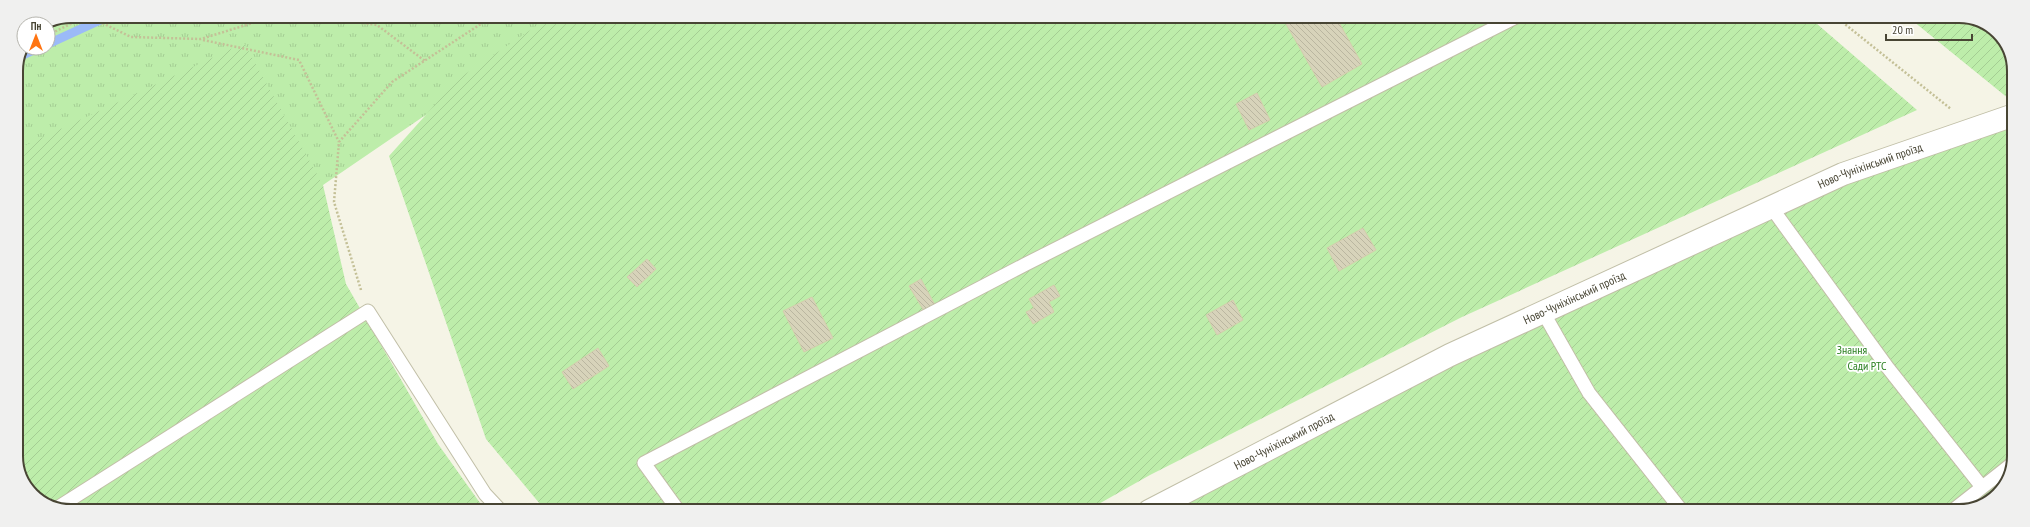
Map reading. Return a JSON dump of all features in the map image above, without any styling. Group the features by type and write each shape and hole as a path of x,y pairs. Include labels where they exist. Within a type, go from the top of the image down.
{"street":[{"name":"Ново-Чуніхінський проїзд","path":"1161,504 1450,355 1843,174 2007,117"}],"lane":[{"path":"674,504 644,463 1026,264 1504,23"},
{"path":"1771,207 1888,368 1982,488"},
{"path":"64,503 368,311 485,494 494,504"},
{"path":"1543,312 1589,393 1676,504"},
{"path":"1961,504 2004,470"}],"path":[{"path":"56,31 73,23"},
{"path":"101,23 131,37 201,40 298,60 339,142 334,202 368,311"},
{"path":"201,40 253,23"},
{"path":"363,23 377,25 425,61"},
{"path":"339,142 392,82 482,23"},
{"path":"1844,23 1975,128"}],"green space":[{"path":"71,23 561,23 323,185 23,319 24,62 26,56 56,56 56,26"},
{"path":"541,23 1816,23 1917,110 1462,317 1150,475 1099,504 540,504 486,439 389,156 458,79"},
{"path":"1915,23 1968,24 1983,29 1991,35 2001,47 2006,62 2007,97"},
{"path":"244,43 323,185 346,284 438,444 481,504 71,504 62,503 47,498 39,492 31,483 23,459 23,147"},
{"name":"Сади РТС","path":"2007,118 2007,456 2006,465 2001,480 1988,494 1980,499 1959,504 1166,504 1772,208"}],"building":[{"path":"1285,23 1339,23 1362,64 1322,87"},
{"path":"1257,93 1270,120 1249,130 1236,104"},
{"path":"1363,228 1376,250 1339,271 1327,248"},
{"path":"647,259 656,269 637,287 627,277"},
{"path":"921,279 935,305 924,311 909,286"},
{"path":"1054,285 1060,296 1049,302 1054,312 1033,324 1026,312 1034,308 1029,299"},
{"path":"812,297 833,338 804,352 783,311"},
{"path":"1233,300 1243,320 1217,335 1206,315"},
{"path":"598,348 609,366 573,389 562,372"}],"waterway":[{"path":"56,40 94,23"}],"park label":[{"name":"Знання","path":"1852,350"}]}
